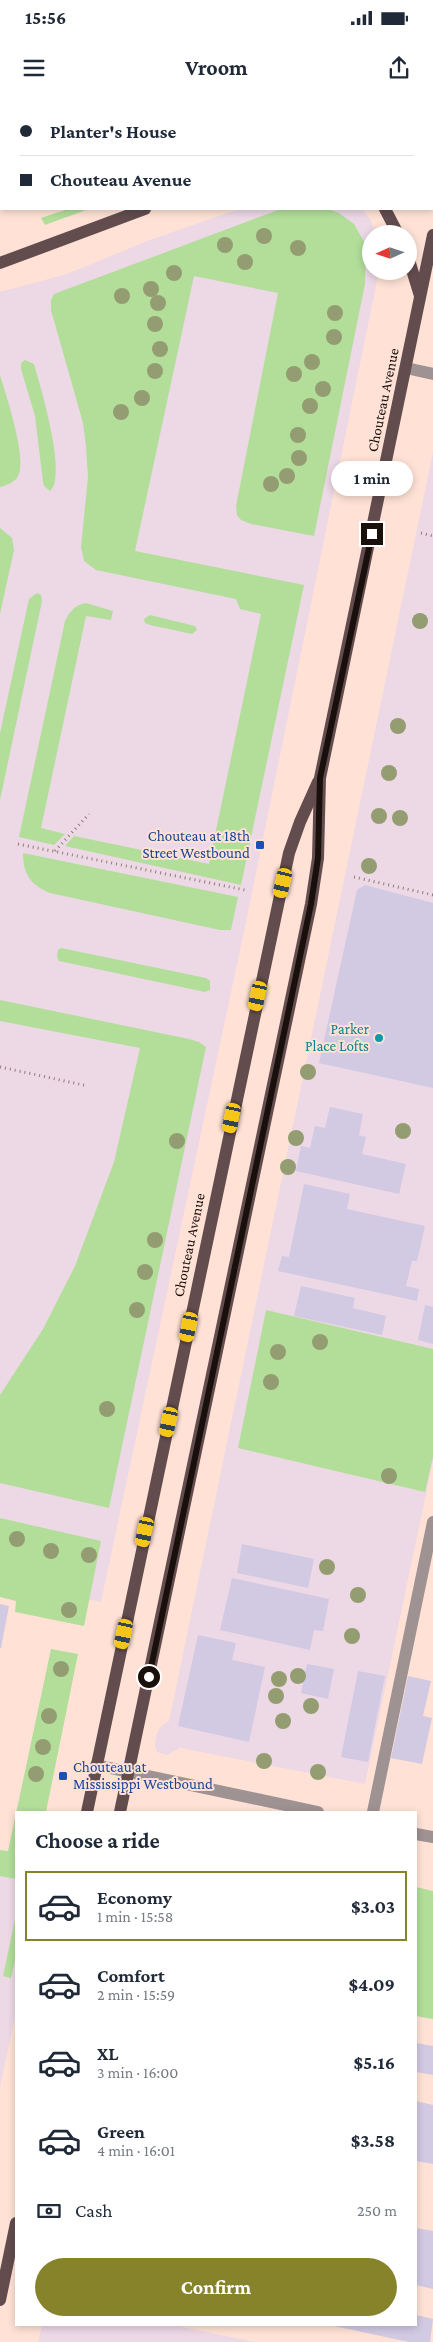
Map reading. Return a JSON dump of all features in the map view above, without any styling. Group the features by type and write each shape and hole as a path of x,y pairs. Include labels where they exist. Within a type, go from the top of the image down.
{"main road":[{"path":"0,263 142,210"},
{"path":"386,210 393,225"},
{"name":"Chouteau Avenue","path":"120,1811 311,904 318,858 320,778 433,235"},
{"path":"415,280 420,298"},
{"name":"Chouteau Avenue","path":"87,1811 289,853 300,822 320,778"},
{"path":"1,2294 15,2229"}],"street":[{"path":"406,368 433,374"},
{"path":"373,1811 433,1522"},
{"path":"96,1765 313,1811"},
{"path":"417,1834 433,1837"}],"path":[{"path":"422,533 433,536"},
{"path":"55,852 88,814"},
{"path":"18,844 245,890"},
{"path":"354,877 433,895"},
{"path":"0,1067 88,1086"}],"shaded area":[{"path":"236,210 363,210 372,225 362,225 362,280 377,280 245,927 101,1602 0,1582 0,292 67,274 147,241"},
{"path":"433,452 433,1461 365,1784 180,1748 167,1755 157,1752 155,1746 156,1736 160,1727 169,1721"},
{"path":"0,1874 15,1877 15,2017 0,2087"},
{"path":"42,2326 178,2326 255,2342 38,2342"}],"green space":[{"path":"65,210 86,210 45,225 41,218"},
{"path":"278,210 331,210 339,213 354,224 362,238 362,280 365,280 365,284 314,536 251,524 241,520 237,515 236,506 278,293 194,276 135,551 304,585 241,885 65,846 74,836 209,864 261,614 240,609 236,599 96,570 84,561 81,547 88,477 86,446 83,423 51,310 51,300 54,294"},
{"path":"25,360 34,364 51,430 56,468 55,482 50,491 44,486 43,482 35,416 21,369 21,363"},
{"path":"0,375 18,440 20,465 19,474 16,479 0,487"},
{"path":"0,528 12,538 14,550 0,614"},
{"path":"37,593 41,595 42,601 0,800 0,733 29,599"},
{"path":"86,603 113,611 111,620 86,616 41,828 65,834 54,845 19,837 65,621 73,609"},
{"path":"150,615 195,626 197,630 192,634 150,625 145,623 144,619"},
{"path":"23,853 238,897 231,930 220,930 50,893 33,883 29,878 23,861"},
{"path":"61,948 206,978 210,981 210,990 205,992 59,961 57,957 58,950"},
{"path":"0,1000 189,1039 199,1042 206,1047 109,1508 0,1483 0,1395 43,1329 75,1266 114,1162 140,1048 0,1021"},
{"path":"266,1310 433,1349 433,1457 425,1492 238,1448"},
{"path":"0,1518 101,1541 84,1626 15,1612 16,1601 0,1597"},
{"path":"51,1649 78,1654 46,1811 16,1811"},
{"path":"15,1818 15,1879 0,1876 0,1850 8,1851"},
{"path":"417,1887 433,1891 433,2019 417,2016"},
{"path":"15,1920 15,1960 11,1978 3,1976"}],"building":[{"path":"365,885 433,903 433,1088 319,1063 357,890"},
{"path":"330,1107 363,1114 359,1135 366,1137 362,1154 406,1164 399,1194 296,1171 301,1146 310,1148 315,1126 325,1128"},
{"path":"304,1184 350,1194 347,1209 425,1226 417,1261 412,1261 406,1286 419,1289 417,1301 278,1271 282,1256 289,1257"},
{"path":"301,1286 355,1298 353,1308 386,1316 382,1335 294,1316"},
{"path":"425,1305 433,1307 433,1344 418,1340"},
{"path":"242,1544 314,1559 308,1588 237,1573"},
{"path":"232,1578 329,1599 323,1631 314,1630 310,1650 220,1630"},
{"path":"0,1604 9,1606 1,1648 0,1648"},
{"path":"198,1635 236,1643 232,1660 265,1667 249,1742 178,1726"},
{"path":"307,1664 334,1669 328,1699 301,1693"},
{"path":"358,1671 385,1676 368,1762 341,1757"},
{"path":"408,1676 431,1681 423,1716 432,1718 422,1764 391,1758"},
{"path":"417,2043 433,2046 433,2075 417,2072"},
{"path":"417,2101 433,2105 433,2164 417,2161"},
{"path":"417,2228 433,2231 433,2289 417,2285"},
{"path":"417,2315 433,2319 430,2342 409,2342 334,2326 417,2326"}],"place":[{"name":"Chouteau at 18th Street Westbound","path":"260,845"},
{"name":"Parker Place Lofts","path":"379,1038"},
{"name":"Chouteau at Mississippi Westbound","path":"63,1776"}],"route":[{"path":"149,1677 314,890 318,858 320,778 372,534"}]}
